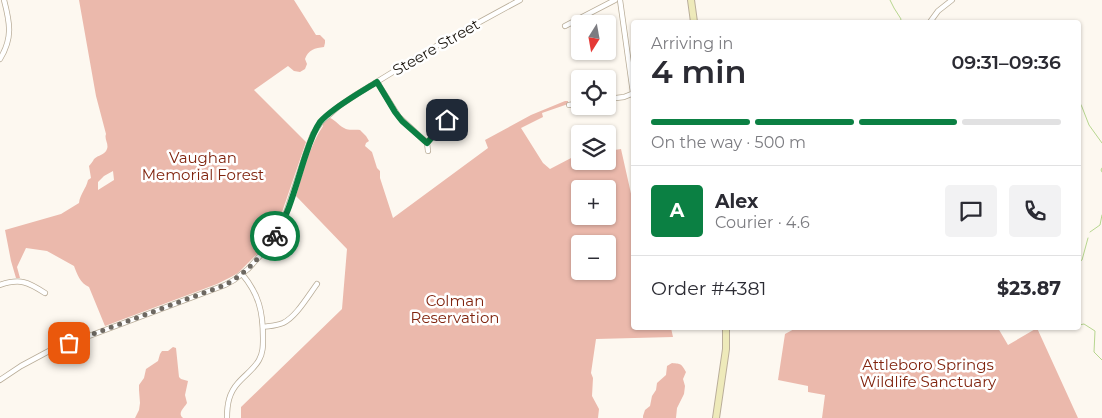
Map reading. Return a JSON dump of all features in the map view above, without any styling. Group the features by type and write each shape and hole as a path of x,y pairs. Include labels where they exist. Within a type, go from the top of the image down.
{"main road":[{"path":"691,0 694,20"},
{"path":"716,418 726,349 726,330"}],"street":[{"path":"0,59 7,46 10,34 10,24 4,0"},
{"name":"Steere Street","path":"1,378 49,351 234,280 267,248 277,234 284,219 308,147 321,122 339,106 377,82 443,42 520,0"},
{"path":"565,26 616,0"},
{"path":"620,0 631,73"},
{"path":"931,20 938,11 952,0"},
{"path":"377,82 402,121 427,143 428,151"},
{"path":"616,98 631,94"},
{"path":"427,143 447,120"},
{"path":"228,418 229,397 238,383 259,360 262,351 263,327 259,302 242,274"},
{"path":"0,285 19,281 45,293"},
{"path":"263,327 283,323 290,318 317,284"}],"green space":[{"name":"Vaughan Memorial Forest","path":"79,0 294,0 316,35 320,35 325,40 324,47 308,53 305,59 307,64 305,69 300,72 294,71 288,66 254,90 306,142 279,221 262,249 238,273 217,284 105,326 89,287 81,281 74,266 47,251 26,248 17,267 20,278 16,278 5,230 61,214 79,203 88,180 91,178 89,166 94,159 105,153 107,147 106,134 96,96","holes":["113,171 114,180 98,190 98,182"]},
{"name":"Colman Reservation","path":"568,101 568,104 542,113 543,117 521,128 543,163 550,169 571,158 571,170 616,170 616,150 621,149 631,194 631,330 671,330 673,337 596,339 591,373 593,378 592,396 599,409 598,418 241,418 241,407 342,309 347,249 296,196 310,151 323,126 322,123 327,117 346,129 360,130 366,136 369,141 365,146 372,152 377,168 380,171 380,178 393,218 488,148 485,140 531,115"},
{"name":"Attleboro Springs Wildlife Sanctuary","path":"792,330 999,330 1008,345 1034,330 1038,330 1078,418 822,418 825,395 808,392 808,386 778,380 785,334"},
{"path":"173,347 176,348 179,377 188,381 185,395 187,403 181,412 183,418 135,418 140,403 139,385 144,378 146,369 158,361 162,351 168,351"},
{"path":"672,363 680,364 686,372 683,379 685,386 684,394 677,408 676,418 643,418 645,410 650,406 657,383 666,375 667,366"}],"waterway":[{"path":"890,0 901,20"},
{"path":"1081,105 1089,125 1102,143"},
{"path":"1102,168 1102,172"},
{"path":"1090,232 1100,225 1102,215"},
{"path":"1081,261 1088,238"},
{"path":"1081,325 1084,324 1095,331 1094,352 1102,360"}],"way so far":[{"path":"69,343 225,285 248,268 267,248 275,236"}],"route":[{"path":"275,236 284,219 314,134 321,122 339,106 377,82 402,121 427,143 447,120"}]}
